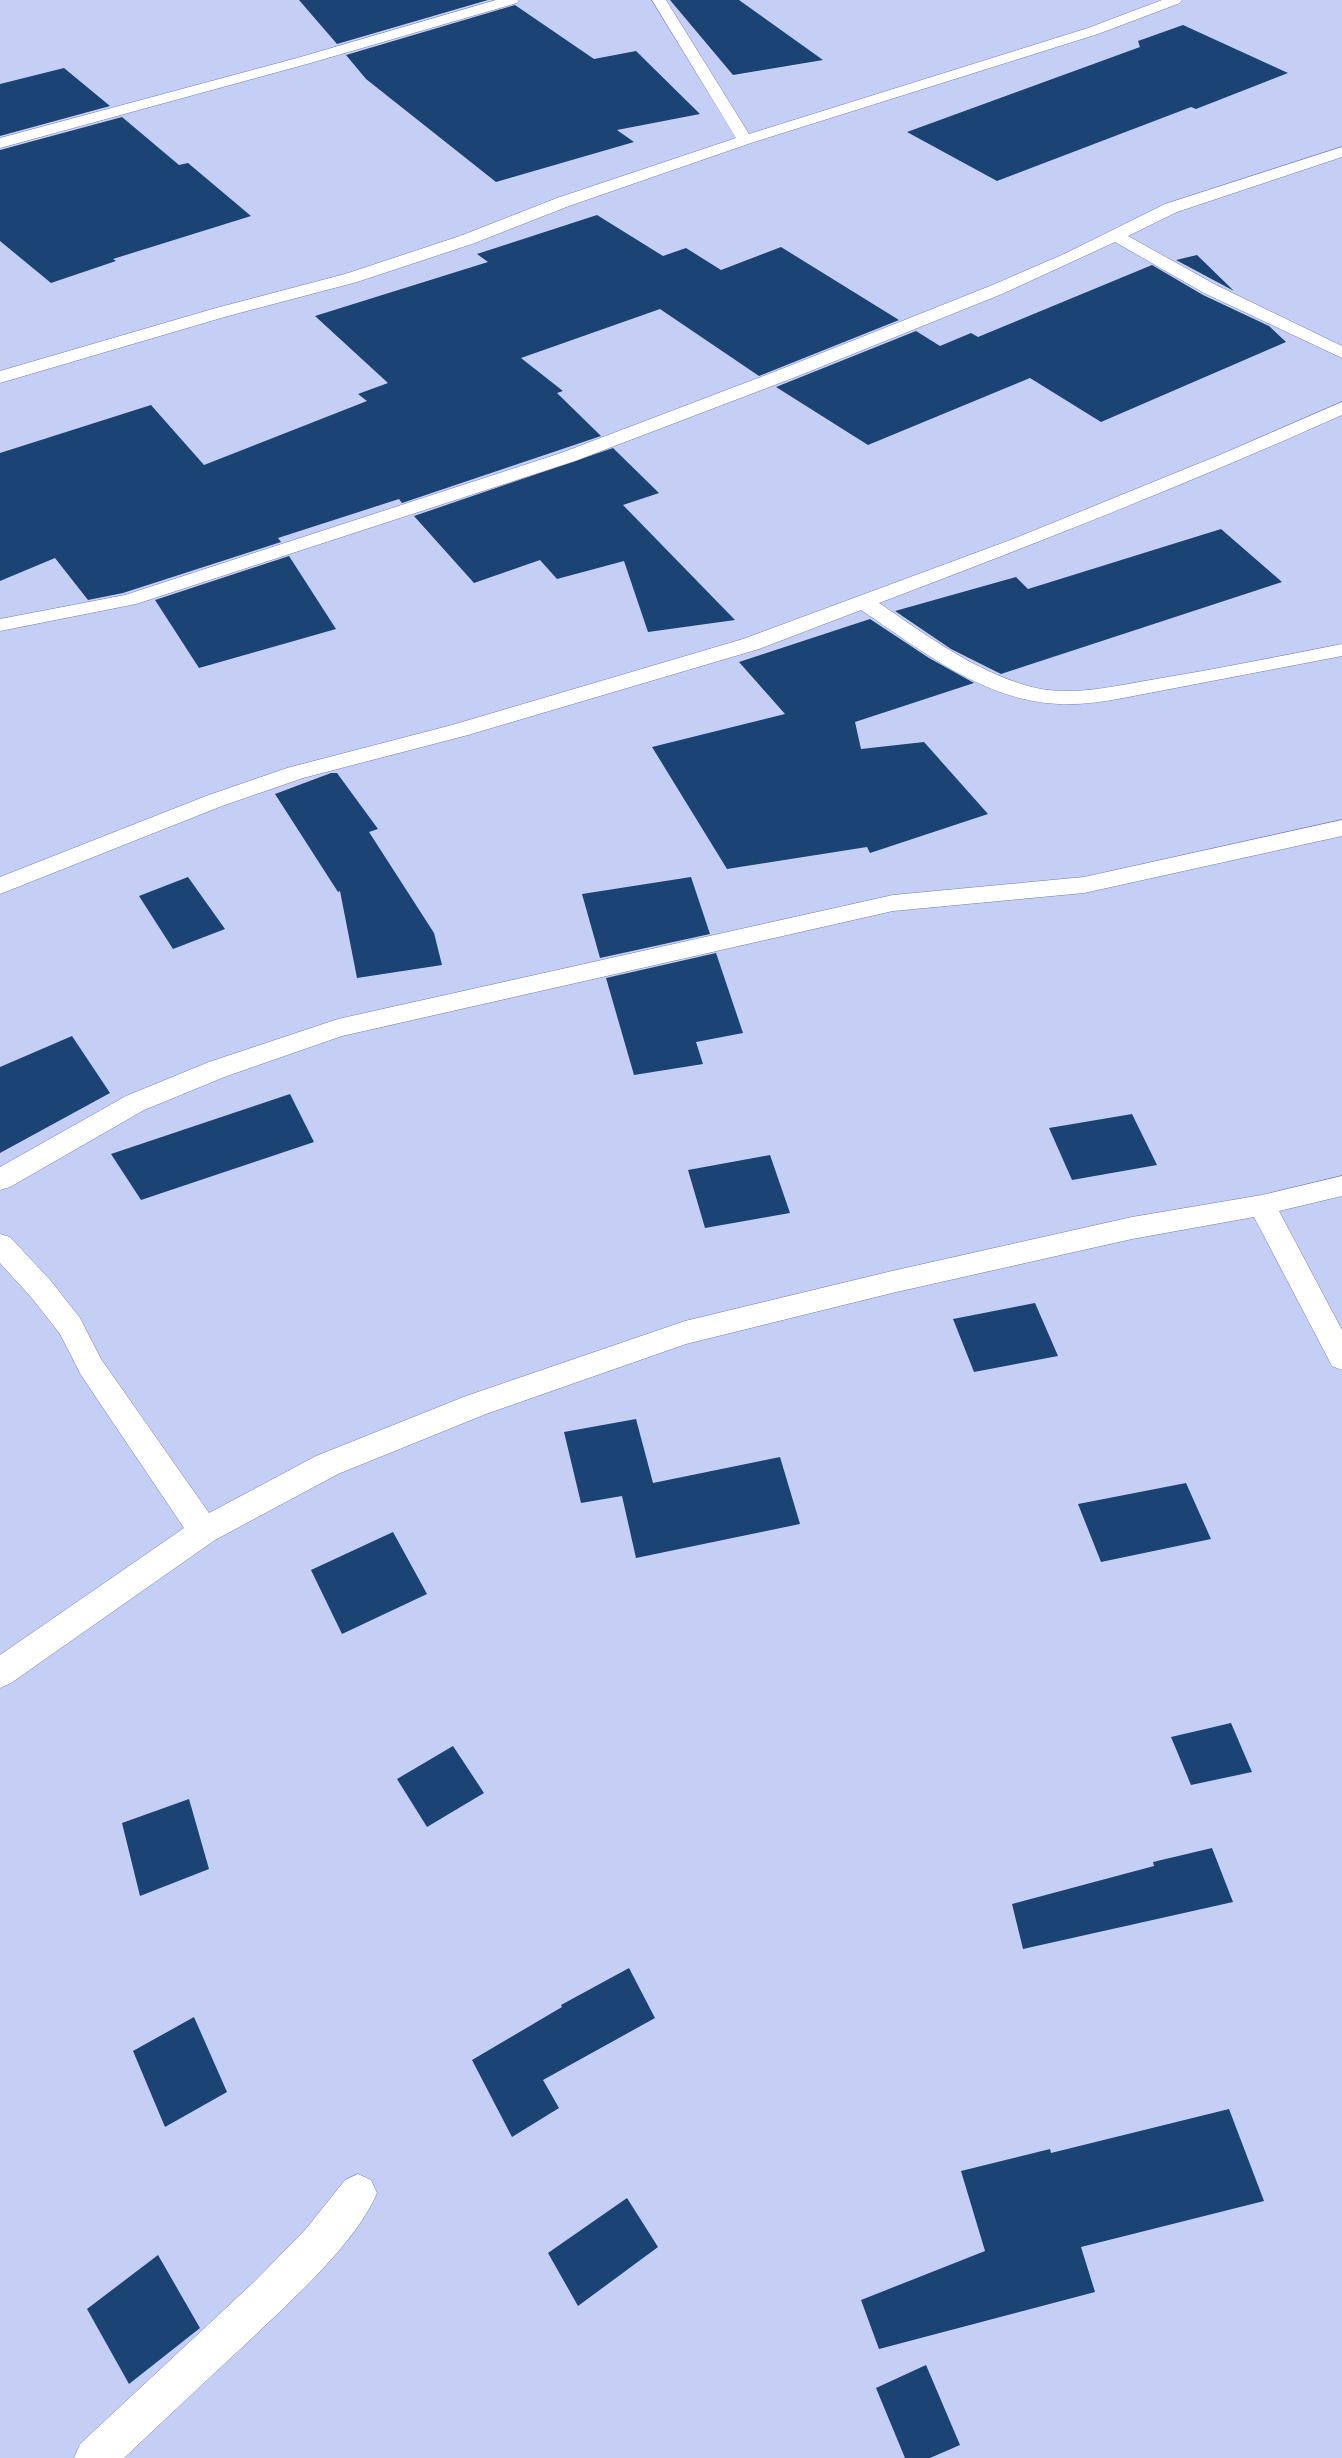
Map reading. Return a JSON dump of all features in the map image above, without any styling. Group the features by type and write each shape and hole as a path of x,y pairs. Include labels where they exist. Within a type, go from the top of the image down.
{"street":[{"path":"0,142 293,64 512,0"},
{"path":"659,0 745,140"},
{"path":"0,377 222,312 351,278 466,240 563,202 745,140 1093,31 1175,0"},
{"path":"0,625 129,600 568,457 724,398 996,290 1070,258 1171,208 1342,152"},
{"path":"1115,235 1210,289 1342,353"},
{"path":"0,886 187,811 295,773 460,730 752,644 1020,543 1229,458 1342,408"},
{"path":"864,602 969,672 1024,692 1053,698 1079,699 1213,677 1342,650"},
{"path":"0,1180 135,1103 218,1068 338,1028 893,903 1084,885 1342,828"},
{"path":"0,1673 204,1532 336,1462 476,1405 685,1334 901,1280 1132,1228 1262,1204 1342,1186"},
{"path":"1262,1204 1342,1358"},
{"path":"0,1245 41,1289 70,1326 91,1367 204,1532"},
{"path":"94,2458 268,2296 320,2244 358,2193"}],"building":[{"path":"299,0 488,0 337,44"},
{"path":"670,0 739,0 823,60 733,75"},
{"path":"515,5 594,59 636,51 700,114 617,130 634,142 496,182 366,79 346,55"},
{"path":"1183,25 1288,73 1196,109 1191,107 997,181 907,132 1140,47 1138,41"},
{"path":"64,68 110,106 0,136 0,84"},
{"path":"122,117 179,165 188,163 251,216 113,259 116,261 51,283 0,241 0,150"},
{"path":"597,215 663,256 686,248 721,270 781,247 899,320 759,376 660,309 521,358 563,391 557,393 601,436 402,503 399,499 278,538 281,542 123,593 88,600 55,558 0,581 0,453 151,405 204,465 367,401 358,394 388,383 315,316 488,262 477,254"},
{"path":"1197,255 1234,291 1176,260"},
{"path":"1152,265 1203,295 1269,326 1286,342 1101,422 1030,378 868,445 776,387 916,331 940,346 971,333 978,337"},
{"path":"613,448 659,493 623,505 735,620 648,632 624,561 557,579 540,560 474,583 414,516"},
{"path":"1221,529 1282,582 1001,674 951,649 895,611 1016,577 1028,589"},
{"path":"289,556 336,629 199,668 155,600"},
{"path":"870,619 929,658 974,683 855,722 861,749 924,742 988,814 870,853 867,847 727,869 652,747 785,714 739,662"},
{"path":"331,773 337,773 378,829 369,832 434,933 442,965 357,978 340,891 338,892 275,794"},
{"path":"188,877 225,929 173,949 139,896"},
{"path":"691,877 710,934 600,958 582,894"},
{"path":"716,953 743,1033 696,1042 703,1064 634,1075 606,978"},
{"path":"72,1036 110,1093 0,1153 0,1067"},
{"path":"290,1094 314,1142 141,1200 111,1154"},
{"path":"1132,1114 1157,1165 1072,1180 1049,1128"},
{"path":"770,1155 790,1213 705,1228 688,1170"},
{"path":"1035,1303 1058,1356 974,1372 953,1319"},
{"path":"636,1419 653,1483 780,1457 800,1524 636,1558 622,1496 581,1503 564,1432"},
{"path":"1186,1483 1211,1539 1101,1562 1078,1504"},
{"path":"393,1532 427,1594 342,1634 311,1570"},
{"path":"1231,1723 1252,1772 1191,1785 1171,1737"},
{"path":"453,1746 484,1793 427,1827 397,1779"},
{"path":"189,1799 209,1869 140,1896 122,1823"},
{"path":"1212,1848 1233,1902 1023,1949 1012,1904 1154,1866 1153,1862"},
{"path":"629,1968 655,2018 543,2080 559,2108 512,2137 472,2060 562,2007 561,2005"},
{"path":"194,2017 227,2092 165,2127 133,2051"},
{"path":"1229,2109 1264,2201 1081,2247 1095,2292 879,2349 861,2300 985,2251 961,2171 1050,2149 1051,2153"},
{"path":"627,2198 658,2247 578,2306 548,2253"},
{"path":"158,2255 200,2328 129,2384 87,2309"},
{"path":"926,2365 960,2445 930,2458 905,2458 876,2388"}]}
